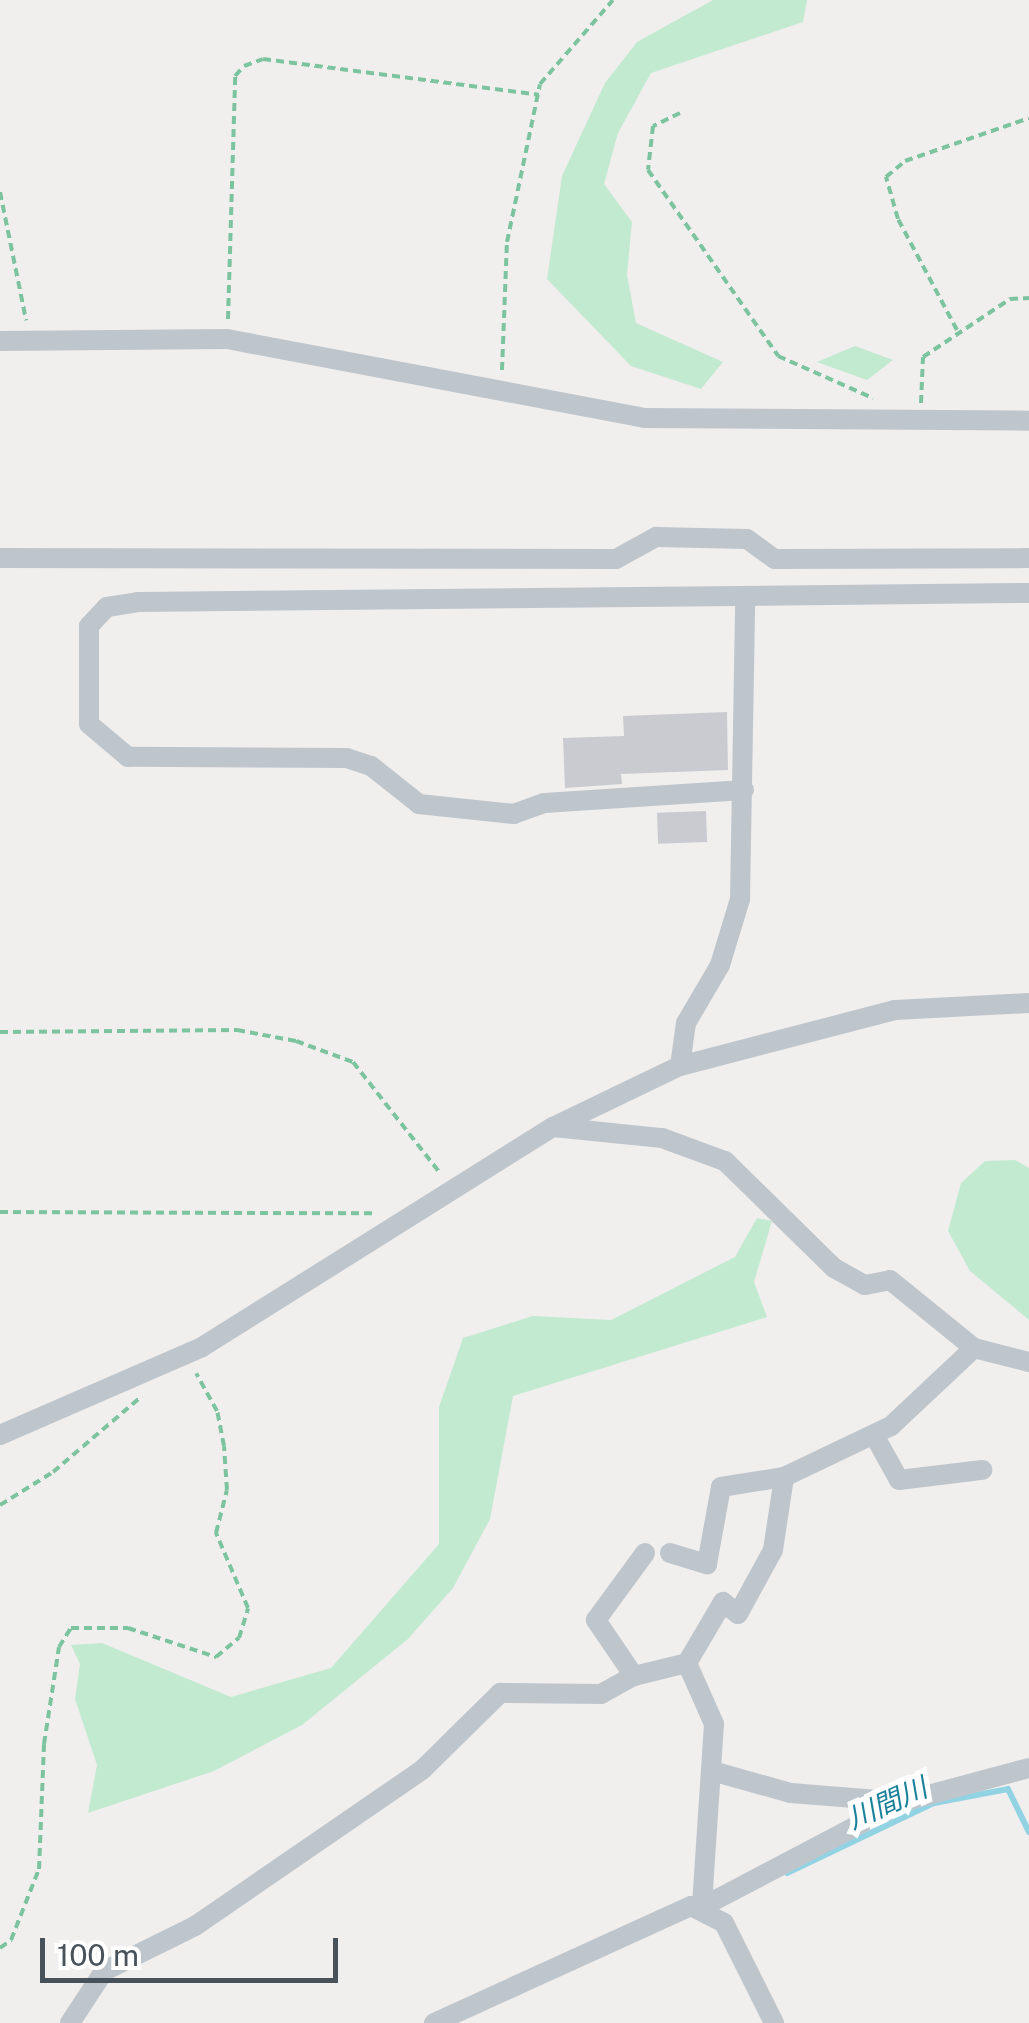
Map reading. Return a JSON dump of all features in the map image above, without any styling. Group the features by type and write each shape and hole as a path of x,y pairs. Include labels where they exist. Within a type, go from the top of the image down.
{"street":[{"path":"0,341 228,339 499,394 644,418 1029,421"},
{"path":"0,558 616,559 656,537 746,540 776,559 1029,558"},
{"path":"744,790 544,804 514,814 440,809 347,758 128,757 88,724 89,626 107,606 1029,594"},
{"path":"680,1066 686,1023 736,925 744,790 744,599"},
{"path":"0,1435 147,1377 186,1356 553,1128 680,1066 895,1010 1029,1003"},
{"path":"553,1128 662,1138 725,1161 834,1268 865,1285 890,1280 924,1300 974,1348 1029,1362"},
{"path":"670,1553 707,1564 721,1487 784,1477 874,1435 974,1348"},
{"path":"874,1435 898,1480 982,1470"},
{"path":"70,2023 104,1970 196,1926 422,1770 500,1693 601,1694 634,1676 687,1663 724,1602 738,1614 773,1550 784,1477"},
{"path":"634,1676 596,1620 645,1553"},
{"path":"687,1663 714,1724 702,1907"},
{"path":"434,2023 666,1911 702,1907 902,1802 1029,1768"},
{"path":"712,1771 791,1793 902,1802"},
{"path":"702,1907 724,1923 774,2023"}],"path":[{"path":"499,394 506,242 539,95 612,0"},
{"path":"228,339 235,76 244,66 262,59 539,95"},
{"path":"680,113 652,126 648,170 778,356 810,376 891,405"},
{"path":"957,330 898,219 886,177 906,161 1029,118"},
{"path":"0,192 30,341"},
{"path":"921,422 923,357 957,330 1010,299 1029,298"},
{"path":"0,1032 237,1030 296,1040 353,1062 452,1188"},
{"path":"0,1212 358,1210 405,1219"},
{"path":"0,1948 11,1940 38,1869 44,1744 59,1647 71,1628 128,1628 216,1657 244,1623 248,1608 216,1533 228,1490 217,1410 186,1356"},
{"path":"0,1504 140,1404 147,1377"}],"green space":[{"path":"713,0 807,0 803,22 651,73 618,133 604,184 632,222 627,275 636,323 723,362 701,389 631,366 547,279 562,176 605,83 637,42"},
{"path":"855,346 893,360 867,380 817,362"},
{"path":"1015,1160 1029,1168 1029,1320 970,1271 948,1231 961,1183 985,1161"},
{"path":"757,1218 772,1221 754,1282 767,1317 513,1396 490,1519 453,1588 408,1639 302,1725 214,1771 88,1813 97,1765 75,1699 80,1664 71,1645 102,1643 231,1697 331,1668 439,1544 439,1407 463,1338 533,1316 611,1320 735,1257"}],"building":[{"path":"727,712 728,770 621,774 622,784 565,788 563,738 624,736 623,716"},
{"path":"706,811 707,842 658,844 657,813"}],"waterway":[{"name":"川間川","path":"787,1873 934,1803 1008,1789 1029,1832"}]}
